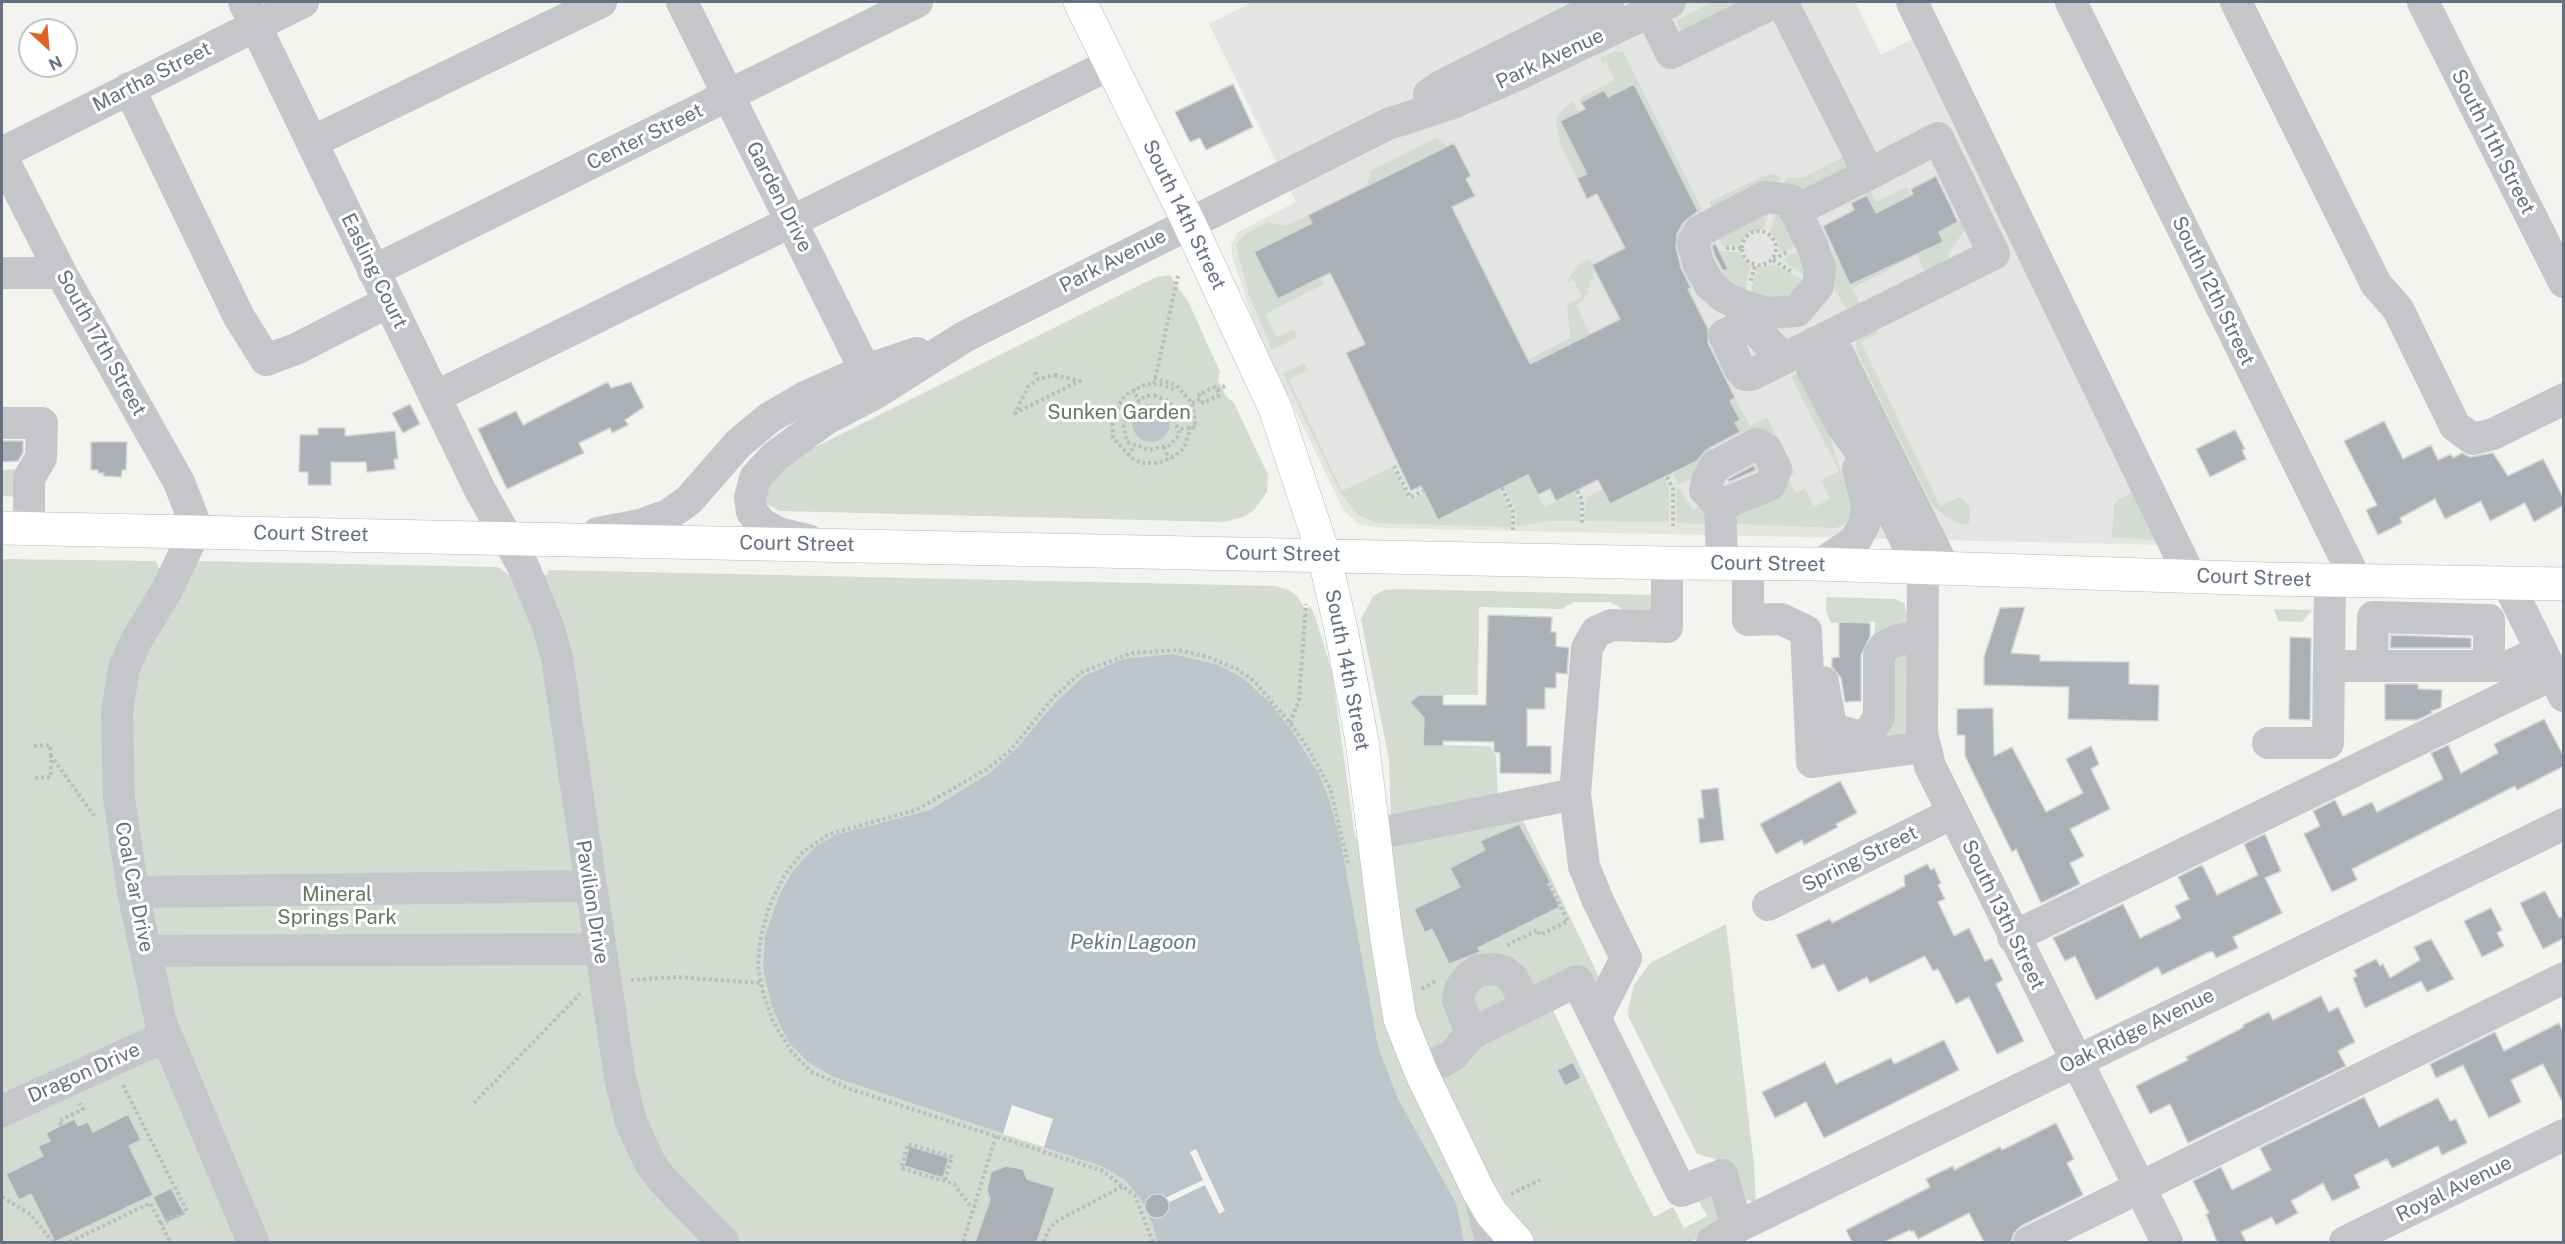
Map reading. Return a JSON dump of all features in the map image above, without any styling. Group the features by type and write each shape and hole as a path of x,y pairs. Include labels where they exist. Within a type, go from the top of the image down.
{"main road":[{"name":"South 14th Street","path":"1080,2 1189,223 1275,408 1324,555 1356,705 1395,994 1406,1037 1449,1126 1510,1228"},
{"name":"Court Street","path":"15,528 1667,563 1821,564 2190,576 2564,584"},
{"name":"South 14th Street","path":"1449,1126 1468,1152 1510,1228"}],"street":[{"name":"Martha Street","path":"2,155 129,88 250,13 303,2"},
{"path":"312,142 601,2"},
{"name":"Garden Drive","path":"682,2 871,382"},
{"name":"Center Street","path":"373,272 917,2"},
{"name":"Park Avenue","path":"1392,122 1441,86 1608,2"},
{"path":"1655,5 1671,53 1775,2"},
{"path":"1782,2 1869,174"},
{"path":"1912,2 2190,576"},
{"name":"South 12th Street","path":"2071,2 2357,580"},
{"path":"2236,2 2376,284 2398,309 2455,426 2473,439 2564,399"},
{"name":"South 11th Street","path":"2423,2 2564,282"},
{"name":"Park Avenue","path":"556,538 640,525 668,515 689,500 738,444 769,418 805,397 871,382 964,338 1392,122 1450,104 1517,75 1655,5"},
{"name":"Easling Court","path":"250,13 480,490 508,538"},
{"path":"435,397 1111,64"},
{"path":"129,88 238,317 266,360 296,349 388,302"},
{"path":"1785,358 1994,254 1938,138 1795,211"},
{"name":"South 17th Street","path":"2,155 62,273 179,482 188,501 195,531"},
{"path":"1765,197 1790,200 1813,246 1820,269 1818,286 1797,311 1769,313 1746,307 1724,297 1710,285 1698,263 1694,243 1700,231 1765,197"},
{"path":"2,273 62,273"},
{"path":"1797,311 1814,343 1812,369 1842,426 1863,484 1867,505 1864,525 1855,541 1821,564"},
{"path":"1814,343 1839,355 1929,568"},
{"name":"Park Avenue","path":"834,545 790,537 762,524 749,504 752,488 755,478 789,444 826,419 871,382"},
{"path":"2,423 42,423 41,458 29,478 15,528"},
{"path":"1842,426 1867,460 1929,568"},
{"path":"1720,506 1748,620 1780,619 1806,631 1812,762 1924,747"},
{"name":"Coal Car Drive","path":"195,531 168,588 124,668 118,696 116,744 119,798 133,892 166,1036 253,1242"},
{"name":"Pavilion Drive","path":"508,538 541,607 557,658 620,1078 637,1139 661,1178 723,1242"},
{"path":"1596,1017 1626,958 1584,866 1575,794 1587,648 1596,632 1612,625 1667,627 1667,563"},
{"name":"South 13th Street","path":"1929,568 1923,636 1924,747 1930,766 2013,937 2167,1242"},
{"path":"2357,580 2383,618"},
{"path":"2268,743 2328,743 2329,666 2357,580"},
{"path":"2450,619 2452,582"},
{"path":"2507,582 2552,674"},
{"path":"2372,666 2373,617 2489,620 2489,666"},
{"path":"1806,649 1818,668 1830,721 1836,730 1857,736 1869,733 1880,717 1879,655 1885,646 1898,640 1923,636"},
{"path":"2329,666 2510,666 2552,674"},
{"path":"2013,937 2552,674"},
{"path":"1375,834 1575,794"},
{"name":"Spring Street","path":"1768,905 1953,813"},
{"name":"Oak Ridge Avenue","path":"1724,1235 2075,1061 2564,824"},
{"path":"133,892 590,886"},
{"path":"146,951 599,950"},
{"path":"1471,1034 1458,1000 1460,988 1479,970 1495,969 1505,972 1513,979 1527,1006"},
{"path":"2028,1242 2564,978"},
{"path":"1421,1072 1452,1056 1471,1034 1577,981 1681,1191 1722,1175 1724,1235"},
{"name":"Dragon Drive","path":"2,1111 166,1036"},
{"name":"Royal Avenue","path":"2345,1242 2564,1135"}],"path":[{"path":"1761,231 1771,236 1776,244 1773,260 1759,266 1749,263 1741,248 1746,237 1761,231"},
{"path":"1773,260 1796,274"},
{"path":"1154,384 1178,276"},
{"path":"1035,372 1038,379"},
{"path":"1055,375 1080,381 1015,413 1022,396 1038,379 1055,375"},
{"path":"1154,378 1175,387 1192,403 1196,427 1179,429"},
{"path":"1175,387 1154,384 1132,389 1120,400 1111,423 1113,438 1128,456 1150,464 1169,459 1184,448 1191,427"},
{"path":"1217,390 1225,386"},
{"path":"1168,400 1175,387"},
{"path":"1215,387 1220,395 1203,403 1201,399 1199,394 1215,387"},
{"path":"1132,389 1139,401"},
{"path":"1154,395 1168,400 1175,414 1174,423 1179,429 1176,441 1164,447 1149,450 1127,442 1123,424 1129,411 1139,401 1145,396 1154,395"},
{"path":"1192,403 1201,399"},
{"path":"1111,423 1123,424"},
{"path":"1128,456 1135,445"},
{"path":"1164,447 1169,459"},
{"path":"1394,466 1410,497 1423,491"},
{"path":"1667,477 1673,489 1673,526"},
{"path":"1502,488 1514,512 1514,530"},
{"path":"1577,491 1582,500 1582,524"},
{"path":"1290,723 1299,700 1306,603"},
{"path":"1153,1242 1135,1196 1125,1185 1103,1171 847,1088 810,1071 791,1051 773,1021 758,966 760,941 769,907 784,876 803,852 830,834 916,810 987,769 1009,752 1053,698 1080,673 1132,653 1178,650 1208,657 1237,669 1255,682 1290,723 1306,745 1330,788 1349,871"},
{"path":"34,746 50,745 51,756 51,777 35,778"},
{"path":"51,756 98,820"},
{"path":"630,980 676,977 761,983"},
{"path":"474,1103 562,1010 588,989"},
{"path":"120,1079 187,1211 161,1224"},
{"path":"62,1125 59,1121 83,1109 78,1100"},
{"path":"963,1242 996,1136"},
{"path":"945,1180 952,1157 908,1144 901,1168 954,1184 969,1204 975,1206"},
{"path":"1510,1228 1540,1180"},
{"path":"1044,1242 1050,1227 1056,1222 1125,1185"},
{"path":"2,1197 30,1214 53,1242"},
{"path":"70,1242 150,1203 170,1242"}],"shaded area":[{"path":"1252,2 1855,2 1881,55 1924,33 2169,545 1382,528 1359,524 1344,511 1256,330 1232,255 1231,244 1238,232 1296,202 1209,24"}],"green space":[{"path":"1712,2 1755,2 1683,31 1679,28 1677,20"},
{"path":"1615,51 1623,52 1702,209 1683,252 1672,258 1659,233 1699,213 1635,84 1608,97 1604,90 1581,102 1580,98 1615,80 1606,62 1602,63 1600,58"},
{"path":"1573,101 1578,112 1561,121 1587,174 1577,178 1561,146 1556,123 1558,114"},
{"path":"1437,137 1447,146 1367,186 1370,171"},
{"path":"1851,153 1856,164 1807,190 1782,191 1786,178 1804,177"},
{"path":"1774,174 1781,176 1777,189 1713,212 1709,202 1764,176"},
{"path":"1907,187 1911,195 1876,213 1865,193 1870,190 1876,202"},
{"path":"1771,206 1763,229 1747,233 1739,245 1723,246 1718,236"},
{"path":"1777,209 1800,244 1784,251 1780,251 1778,241 1770,232"},
{"path":"1308,216 1312,223 1255,252 1278,299 1309,284 1318,273 1324,284 1265,314 1277,337 1294,329 1298,337 1272,350 1249,295 1236,245 1245,234 1266,223 1286,225"},
{"path":"1965,218 1965,230 1949,252 1947,265 1927,275 1917,255 1943,242 1939,232"},
{"path":"1831,248 1850,285 1896,262 1898,265 1852,288 1859,302 1857,306 1848,311 1835,291 1834,260"},
{"path":"1802,249 1808,262 1804,275 1782,260"},
{"path":"1719,251 1739,252 1750,266 1745,293 1738,291 1719,274 1728,269"},
{"path":"1590,259 1596,272 1592,274 1594,279 1590,281 1592,286 1587,288 1589,293 1584,296 1585,300 1576,305 1590,334 1524,368 1521,363 1570,338 1567,305 1582,297 1574,280 1566,282 1578,265"},
{"path":"1774,264 1805,281 1795,294 1782,299 1750,295 1757,268"},
{"name":"Sunken Garden","path":"1170,275 1189,303 1220,372 1218,380 1226,396 1234,403 1268,475 1267,492 1254,510 1246,516 1224,522 780,511 768,505 765,499 766,488 777,473 809,450 1156,277"},
{"path":"1875,327 1878,333 1861,342 1940,506 1960,497 1970,507 1969,525 1959,524 1945,516 1931,503 1856,350 1856,343 1860,340 1857,335"},
{"path":"1304,363 1308,370 1289,380 1342,491 1392,467 1409,499 1424,493 1438,520 1499,489 1511,512 1511,527 1376,523 1357,514 1340,492 1283,374"},
{"path":"1797,374 1827,427 1839,466 1852,492 1854,503 1850,521 1836,528 1736,524 1733,517 1772,493 1735,423 1740,420 1730,401 1735,398 1750,426 1767,417 1795,473 1788,477 1795,493 1805,488 1814,507 1830,499 1821,480 1839,471 1791,376"},
{"path":"1709,443 1714,453 1694,477 1678,485 1673,474 1694,463"},
{"path":"19,469 20,497 2,496 2,470"},
{"path":"1528,475 1544,507 1574,492 1580,503 1580,521 1548,521 1516,527 1516,511 1504,487"},
{"path":"1664,478 1669,488 1669,522 1584,521 1585,498 1602,489 1611,504"},
{"path":"1679,488 1693,510 1707,503 1706,524 1676,523 1676,490"},
{"path":"2138,489 2164,541 2112,537 2114,505 2119,499"},
{"name":"Mineral Springs Park","path":"2,559 155,561 159,568 193,569 198,561 498,567 508,574 547,575 549,570 1275,586 1289,590 1296,595 1307,610 1310,606 1332,672 1355,837 1516,806 1600,979 1550,1004 1632,1174 1654,1217 1673,1207 1684,1228 1707,1216 1698,1200 1712,1194 1723,1215 1692,1242 2,1242"},
{"path":"1384,590 1656,595 1655,611 1624,610 1610,602 1574,602 1562,609 1479,607 1478,695 1419,695 1413,699 1413,705 1417,710 1424,710 1424,745 1490,746 1496,756 1498,800 1391,822 1389,760 1361,619 1373,596"},
{"path":"1826,597 1895,599 1904,603 1910,623 1874,641 1875,622 1831,623 1826,611"},
{"path":"2274,609 2312,610 2302,622 2278,621"},
{"path":"1892,651 1909,655 1906,733 1863,743"},
{"path":"1726,924 1754,1165 1756,1203 1745,1199 1733,1168 1697,1154 1629,1018 1628,1009 1634,985 1650,963"}],"water":[{"path":"1151,404 1165,409 1170,423 1165,437 1151,442 1137,437 1132,423 1137,409"},
{"name":"Pekin Lagoon","path":"1172,654 1219,665 1243,678 1270,703 1292,731 1319,774 1330,802 1341,843 1378,1047 1398,1099 1456,1203 1464,1242 1157,1242 1153,1225 1141,1199 1124,1179 1101,1166 834,1077 808,1062 789,1043 772,1008 763,968 765,935 779,896 792,872 815,847 835,835 930,810 990,773 1016,749 1054,704 1084,676 1123,659"}],"pier":[{"path":"1012,1105 1053,1119 1044,1147 1003,1134"},
{"path":"1196,1149 1225,1211 1219,1214 1205,1185 1147,1213 1144,1208 1203,1180 1190,1152"}],"building":[{"path":"1233,84 1253,127 1206,150 1200,138 1190,142 1175,112"},
{"path":"1634,84 1698,211 1684,222 1677,234 1676,247 1681,268 1691,288 1688,289 1708,329 1708,343 1735,398 1730,401 1740,420 1735,423 1740,432 1706,450 1697,461 1610,504 1598,480 1556,501 1550,489 1538,495 1528,475 1438,520 1421,486 1411,491 1346,353 1365,344 1330,273 1278,299 1254,252 1312,223 1308,215 1454,143 1471,176 1466,179 1475,196 1452,207 1530,364 1620,319 1592,265 1625,248 1597,194 1587,199 1577,178 1587,174 1560,121 1585,109 1581,102 1604,90 1608,97"},
{"path":"1936,176 1958,222 1939,232 1943,242 1850,285 1823,226 1854,210 1851,203 1867,195 1876,213 1913,194 1911,189"},
{"path":"1715,243 1728,269 1723,271 1712,246"},
{"path":"608,382 611,388 631,382 644,407 625,420 628,425 612,433 610,428 579,443 584,453 507,489 478,429 516,411 523,425"},
{"path":"410,404 420,424 403,433 392,413"},
{"path":"2384,421 2403,459 2431,445 2438,460 2451,454 2453,458 2462,453 2470,457 2493,453 2508,476 2543,459 2564,499 2564,505 2534,522 2525,503 2490,521 2481,501 2445,519 2435,499 2400,518 2402,523 2378,535 2366,510 2377,505 2344,441"},
{"path":"318,428 345,428 345,436 395,431 398,459 394,459 395,469 367,472 366,462 331,462 331,485 308,485 308,472 299,472 300,435 318,435"},
{"path":"2235,430 2245,449 2242,450 2246,459 2210,477 2196,449"},
{"path":"2,441 23,441 23,453 18,461 2,462"},
{"path":"91,442 127,442 126,470 122,470 121,477 103,476 104,473 98,473 98,470 91,470"},
{"path":"1754,465 1756,470 1729,482 1728,479"},
{"path":"2025,607 2011,653 2040,655 2040,661 2129,662 2129,684 2159,685 2158,721 2068,719 2069,687 1984,685 1984,657 2000,608"},
{"path":"1488,615 1552,617 1551,632 1556,632 1556,646 1569,648 1567,674 1556,673 1556,688 1545,688 1545,709 1527,709 1527,746 1551,746 1551,774 1500,773 1500,753 1494,752 1494,742 1443,741 1443,746 1423,746 1424,718 1410,702 1419,695 1443,695 1443,705 1486,705"},
{"path":"1839,622 1870,623 1870,637 1861,655 1861,701 1845,702 1841,678 1832,667 1832,658 1839,657"},
{"path":"2391,635 2471,638 2471,648 2390,648"},
{"path":"2290,637 2311,638 2310,720 2289,719"},
{"path":"2385,684 2418,684 2418,689 2442,690 2441,708 2417,720 2385,720"},
{"path":"1993,708 1994,756 2012,747 2046,812 2083,793 2066,759 2091,746 2099,764 2091,769 2110,809 2070,829 2084,856 2070,863 2080,884 2041,903 2016,849 2012,852 1965,756 1965,735 1957,735 1957,709"},
{"path":"2544,719 2564,757 2564,766 2517,790 2515,786 2352,869 2357,880 2332,892 2304,834 2320,826 2313,811 2335,800 2343,816 2372,802 2377,812 2443,779 2431,753 2448,745 2461,773 2498,753 2494,744"},
{"path":"1840,781 1857,813 1836,824 1838,827 1804,845 1802,840 1776,854 1760,824"},
{"path":"1718,788 1724,840 1700,843 1698,818 1704,818 1701,790"},
{"path":"1519,824 1551,883 1548,884 1560,907 1478,948 1480,952 1449,964 1432,929 1425,933 1414,909 1460,887 1450,868 1485,850 1480,841"},
{"path":"2265,834 2281,871 2265,878 2282,913 2233,937 2238,948 2216,958 2213,952 2209,952 2162,975 2158,967 2096,1000 2075,956 2065,961 2053,938 2123,904 2140,938 2181,918 2175,906 2189,899 2178,877 2202,865 2217,895 2258,875 2244,844"},
{"path":"1927,864 1931,870 1934,868 1941,883 1938,885 1945,899 1938,902 1954,936 1969,928 1985,961 1992,958 2003,980 1996,984 2024,1041 1997,1054 1969,997 1956,1004 1938,969 1933,971 1925,956 1870,983 1867,977 1838,992 1824,964 1812,969 1796,935 1830,919 1832,923 1905,886 1904,876"},
{"path":"2545,891 2559,918 2564,916 2564,938 2543,949 2520,903"},
{"path":"2491,908 2502,930 2497,933 2504,946 2482,957 2464,921"},
{"path":"2431,939 2454,979 2427,992 2421,981 2365,1008 2353,978 2357,976 2354,970 2376,959 2380,966 2383,964 2390,978 2420,960 2414,947"},
{"path":"2321,996 2329,1012 2338,1007 2355,1042 2338,1051 2346,1066 2188,1143 2170,1104 2150,1114 2136,1086 2188,1060 2186,1057 2269,1012 2273,1020"},
{"path":"2559,1023 2564,1033 2564,1105 2543,1064 2511,1080 2521,1102 2489,1118 2463,1065 2436,1078 2430,1064 2495,1032 2504,1051"},
{"path":"1944,1040 1959,1070 1824,1138 1806,1102 1775,1118 1762,1092 1825,1062 1836,1084 1891,1058 1894,1064"},
{"path":"1573,1062 1581,1078 1565,1086 1557,1070"},
{"path":"2364,1097 2379,1127 2438,1098 2450,1121 2456,1119 2467,1143 2442,1155 2438,1146 2392,1168 2387,1159 2354,1175 2360,1188 2332,1201 2323,1183 2291,1201 2298,1213 2276,1225 2272,1217 2241,1232 2246,1242 2217,1242 2206,1214 2209,1213 2193,1181 2221,1167 2232,1190 2271,1170 2260,1148"},
{"path":"128,1114 141,1140 129,1146 153,1195 55,1242 31,1194 19,1200 6,1174 43,1156 38,1146 50,1141 46,1133 74,1119 78,1126 88,1122 93,1132"},
{"path":"2056,1123 2074,1159 2067,1163 2083,1195 2021,1226 2014,1233 2011,1242 1984,1242 1969,1213 1918,1239 1914,1231 1910,1230 1884,1242 1852,1242 1846,1230 1930,1187 1926,1179 1953,1166 1954,1170 2000,1147 2002,1150"},
{"path":"909,1146 949,1158 943,1178 904,1166"},
{"path":"1006,1166 1023,1169 1027,1179 1055,1188 1037,1242 975,1242 990,1200 987,1190 991,1172"},
{"path":"171,1188 185,1214 166,1223 153,1197"},
{"path":"1157,1194 1166,1197 1169,1206 1166,1215 1157,1218 1148,1215 1145,1206 1148,1197"}]}
